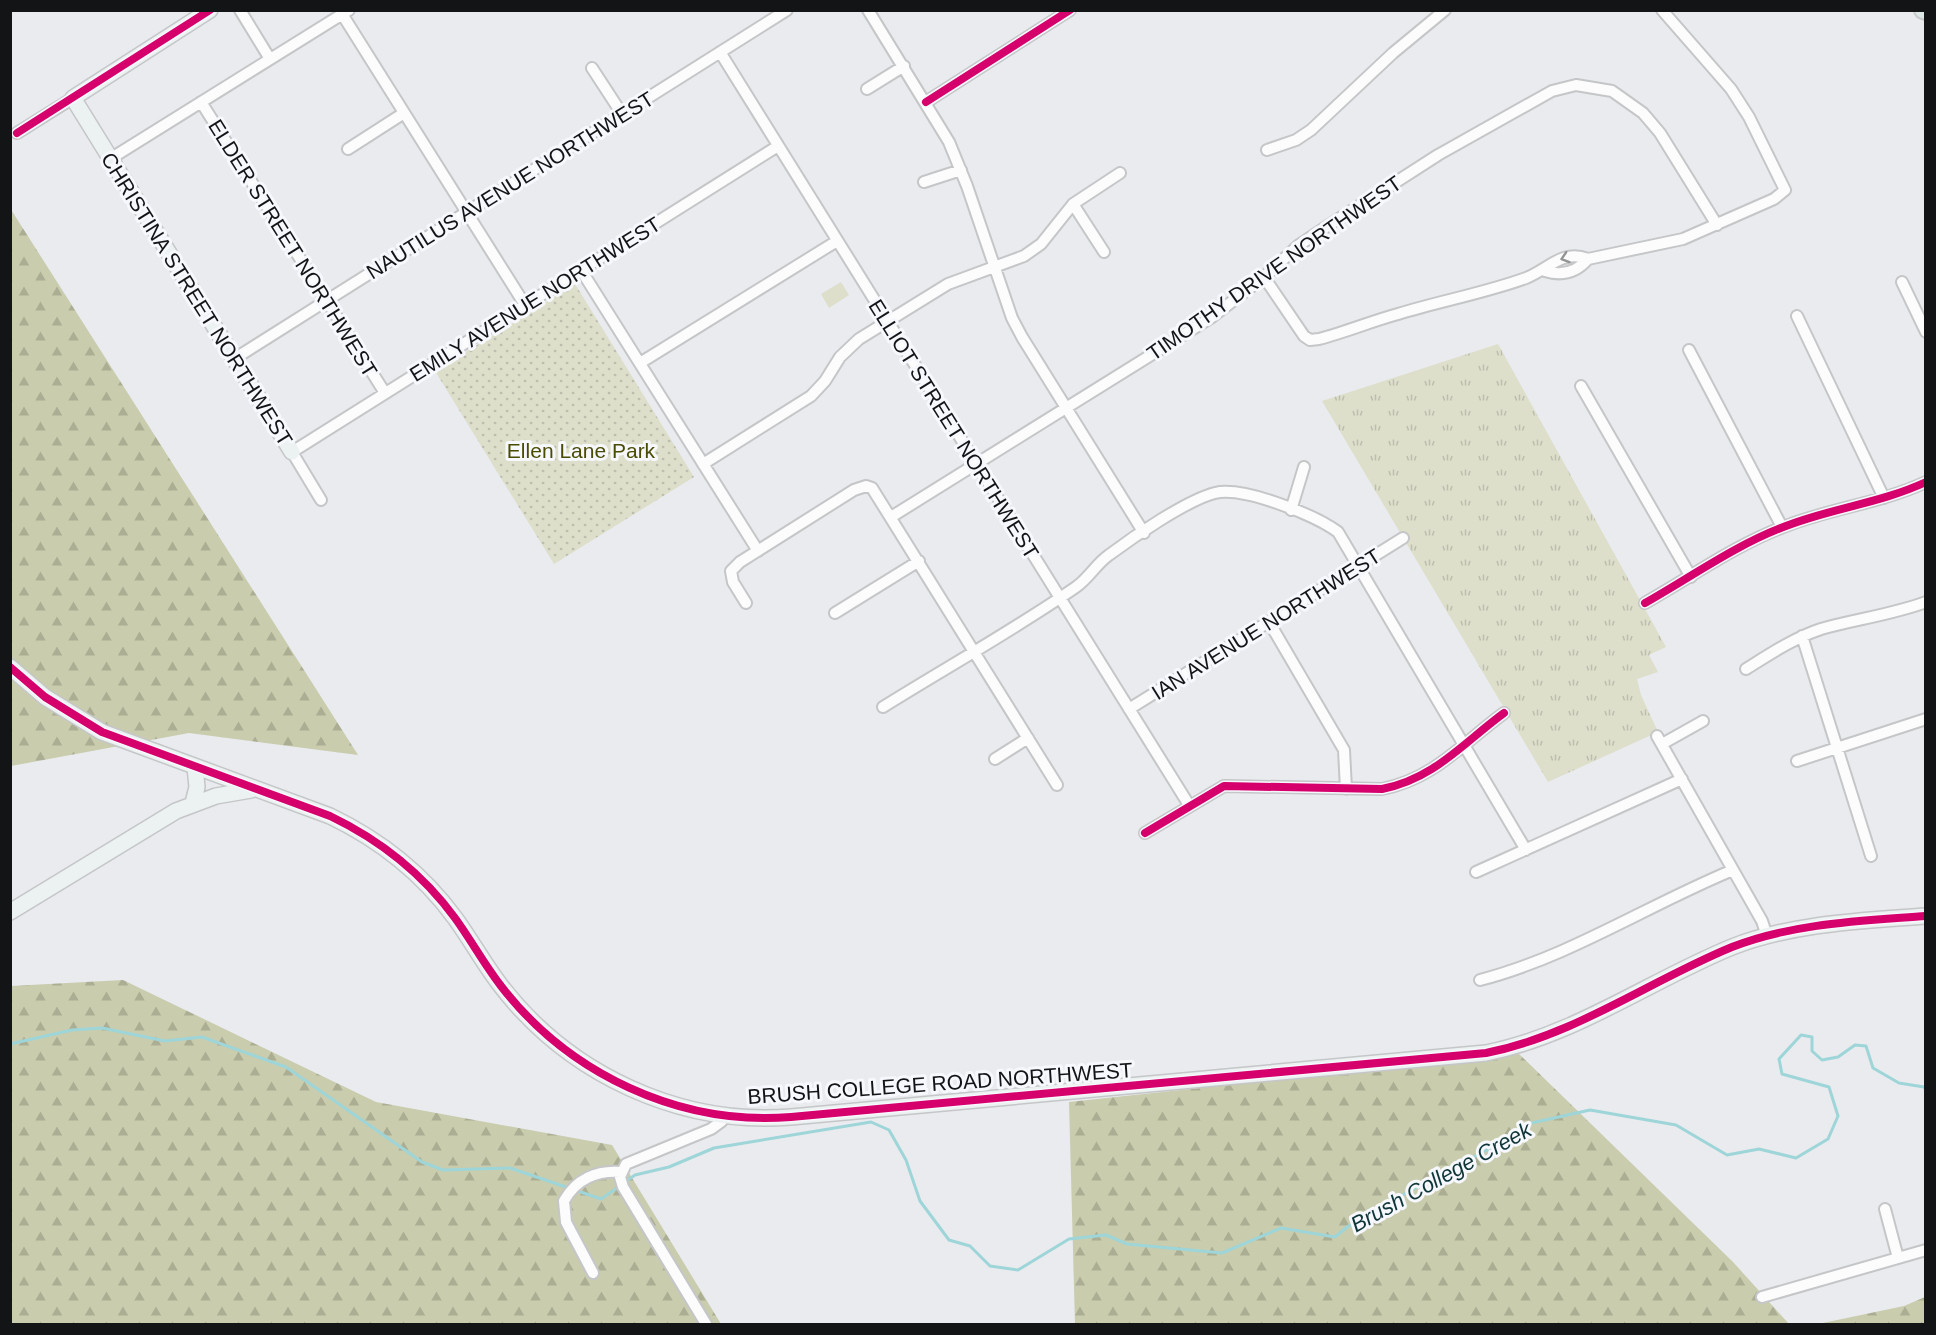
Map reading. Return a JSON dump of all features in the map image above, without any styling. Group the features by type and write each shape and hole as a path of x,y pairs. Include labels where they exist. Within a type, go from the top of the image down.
{"street":[{"path":"17,133 210,10"},
{"path":"240,10 270,59"},
{"name":"NAUTILUS AVENUE NORTHWEST","path":"234,358 787,10"},
{"path":"868,10 926,102 961,170 1017,327 1144,533"},
{"path":"926,102 1070,10"},
{"path":"1267,150 1296,140 1311,130 1393,53 1445,10"},
{"path":"1264,277 1304,336 1310,340 1545,271 1565,273 1574,270 1588,259 1657,246 1717,225 1774,199 1785,189 1754,125 1731,89 1662,10"},
{"path":"110,159 346,12 405,113 525,305"},
{"name":"ELLIOT STREET NORTHWEST","path":"720,52 1189,805"},
{"path":"867,89 903,66"},
{"path":"592,68 622,114"},
{"name":"TIMOTHY DRIVE NORTHWEST","path":"891,517 1212,316 1264,277 1299,245 1438,155 1552,91 1576,85 1612,91 1643,113 1660,133 1717,225"},
{"name":"CHRISTINA STREET NORTHWEST","path":"73,98 321,501"},
{"name":"ELDER STREET NORTHWEST","path":"201,102 385,393"},
{"path":"348,149 405,113"},
{"name":"EMILY AVENUE NORTHWEST","path":"292,452 778,146"},
{"path":"924,182 961,170"},
{"path":"703,464 811,396 825,381 848,348 887,322 948,284 1024,256 1041,244 1073,204 1120,173"},
{"path":"1073,204 1104,252"},
{"path":"640,363 837,241"},
{"path":"1545,271 1563,256 1576,254 1588,259"},
{"path":"581,270 758,551"},
{"path":"1902,282 1926,332"},
{"path":"1797,316 1884,498"},
{"path":"1689,350 1782,527"},
{"path":"1581,386 1691,576"},
{"path":"1291,510 1304,467"},
{"path":"1646,603 1782,527 1833,510 1884,498 1926,482"},
{"path":"746,603 733,582 731,571 758,551 854,490 866,486 876,491 1057,785"},
{"path":"883,707 1077,586 1109,555 1198,499 1215,493 1233,491 1244,493 1326,523 1338,532 1526,850"},
{"name":"IAN AVENUE NORTHWEST","path":"1129,709 1403,538"},
{"path":"835,613 919,561"},
{"path":"1746,669 1802,636 1837,625 1882,616 1926,602"},
{"path":"1269,622 1344,750 1346,789"},
{"path":"1802,636 1871,856"},
{"name":"BRUSH COLLEGE ROAD NORTHWEST","path":"10,667 45,697 102,732 330,816 357,829 408,866 455,918 519,1007 565,1050 632,1089 670,1104 722,1115 761,1118 836,1113 1486,1053 1543,1037 1582,1021 1716,954 1767,936 1825,926 1926,916"},
{"path":"1145,832 1224,786 1382,789 1416,780 1504,713"},
{"path":"1797,761 1926,719"},
{"path":"1703,721 1660,740 1762,921 1767,936"},
{"path":"995,759 1028,738"},
{"path":"194,803 197,787 195,767"},
{"path":"1476,872 1682,779"},
{"path":"10,912 149,826 194,803 237,791 257,790"},
{"path":"1480,980 1551,957 1690,888 1733,870"},
{"name":"BRUSH COLLEGE ROAD NORTHWEST","path":"621,1172 626,1164 639,1156 711,1129 722,1121 722,1115"},
{"path":"593,1273 566,1222 564,1201 573,1189 590,1176 609,1171 621,1172 623,1187 706,1324"},
{"path":"1884,1209 1898,1258"},
{"path":"1762,1297 1926,1250"}],"green space":[{"path":"10,208 358,755 189,733 11,766"},
{"path":"841,282 849,295 829,308 821,294"},
{"name":"Ellen Lane Park","path":"575,284 694,477 554,564 435,371"},
{"path":"1498,344 1666,647 1649,655 1658,672 1637,679 1641,695 1658,732 1548,782 1322,401"},
{"path":"123,980 376,1102 612,1145 721,1324 11,1324 11,986"},
{"path":"1519,1054 1733,1262 1789,1324 1075,1324 1069,1102"},
{"path":"1925,1297 1925,1324 1818,1324 1904,1306"}],"waterway":[{"name":"Brush College Creek","path":"10,1044 72,1030 102,1028 165,1041 202,1037 286,1067 422,1162 443,1170 510,1168 569,1188"},
{"name":"Brush College Creek","path":"625,1182 635,1175 669,1167 714,1148 871,1122 889,1130 906,1160 920,1201 949,1240 970,1246 990,1266 1018,1270 1069,1239 1106,1235 1127,1244 1222,1253 1281,1228 1335,1237 1378,1208 1496,1145 1527,1124 1590,1110 1676,1125 1727,1155 1759,1149 1796,1158 1828,1139 1838,1116 1829,1087 1782,1074 1779,1059 1801,1035 1812,1037 1812,1051 1822,1060 1838,1057 1855,1045 1866,1046 1873,1068 1899,1083 1924,1087 1926,1090"},
{"name":"Brush College Creek","path":"575,1190 601,1199 620,1186"}],"cycle path":[{"path":"17,133 210,10"},
{"path":"926,102 1070,10"},
{"path":"1645,603 1732,551 1768,533 1803,520 1892,495 1926,482"},
{"path":"10,667 45,697 102,732 330,816 366,836 399,859 429,886 455,918 501,986 528,1017 559,1045 593,1068 630,1088 668,1103 708,1113 749,1118 791,1117 1486,1053 1519,1045 1582,1021 1701,961 1755,939 1828,924 1926,916"},
{"path":"1145,833 1224,786 1382,789 1400,784 1433,768 1504,713"}]}
